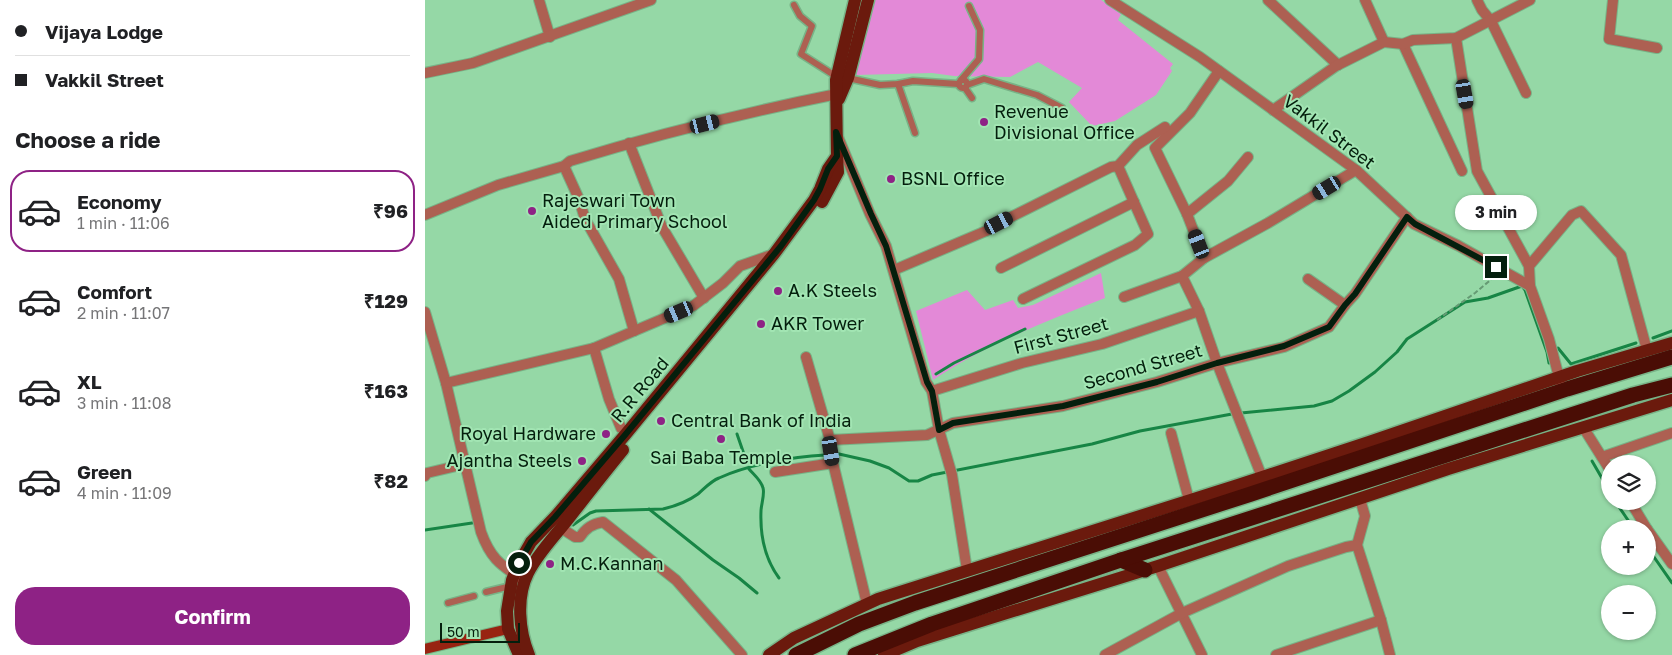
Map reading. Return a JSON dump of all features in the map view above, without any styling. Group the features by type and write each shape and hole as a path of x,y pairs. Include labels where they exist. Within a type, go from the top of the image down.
{"highway":[{"path":"796,655 859,624 915,603 1561,384 1672,357"},
{"path":"855,655 932,624 1121,560 1624,398 1672,385"},
{"path":"1121,560 1152,568"}],"main road":[{"name":"R.R Road","path":"529,655 525,646 520,615 528,573 542,552 635,435 783,256 815,214 838,172 837,99 855,0"},
{"name":"R.R Road","path":"842,78 868,0"},
{"name":"R.R Road","path":"519,655 508,628 507,611 513,580 531,542 555,517 625,435 774,254 814,200 828,169 837,156"},
{"path":"769,655 794,638 867,604 967,570 1369,442 1561,384 1647,350 1672,343"},
{"path":"884,655 917,641 1152,568 1360,498 1672,400"}],"street":[{"path":"539,0 550,37"},
{"path":"425,72 473,63 651,0"},
{"name":"Vakkil Street","path":"1110,0 1200,57 1356,170 1415,224 1459,246 1530,286"},
{"path":"1268,0 1338,65"},
{"path":"1365,0 1384,42"},
{"path":"1477,0 1490,21 1526,93"},
{"path":"1273,110 1338,65 1384,42 1403,44 1413,40 1456,38 1530,0"},
{"path":"1613,0 1609,39 1657,48"},
{"path":"1456,38 1477,170 1529,266 1530,286 1549,339 1561,384"},
{"path":"1403,44 1462,170"},
{"path":"1204,258 1187,214 1155,148 1189,113 1219,71"},
{"path":"425,215 498,185 563,166 570,161 629,143 763,109 837,99"},
{"path":"894,270 986,231 1111,167 1118,166 1137,145 1165,127"},
{"path":"836,132 886,246 927,382 932,391 939,430 950,469 967,570"},
{"path":"629,143 661,227 704,298"},
{"path":"1187,214 1229,181 1248,157"},
{"path":"563,166 579,199 585,219 619,278 634,331"},
{"path":"1023,299 1135,245 1148,234 1118,166"},
{"path":"1124,297 1182,276 1204,258 1268,223 1356,170"},
{"path":"1001,268 1134,202"},
{"path":"1529,266 1572,215 1581,211 1621,254 1647,350"},
{"name":"Second Street","path":"830,440 927,436 953,423 1063,406 1284,346 1329,327 1355,294 1407,217"},
{"path":"446,383 593,348 693,306 723,284 740,266 774,254"},
{"path":"1182,276 1199,311 1217,363 1262,477"},
{"path":"1308,279 1345,305"},
{"name":"First Street","path":"932,391 1022,363 1102,344 1199,311"},
{"path":"425,312 446,383 485,543 497,563 513,580 525,581"},
{"path":"593,348 609,399 621,428"},
{"path":"806,357 830,440 833,463 867,604"},
{"path":"1583,427 1601,455"},
{"path":"1171,433 1189,500"},
{"path":"1608,455 1672,433"},
{"path":"775,472 833,463"},
{"path":"425,476 427,473 465,464"},
{"path":"1360,498 1365,516 1357,545 1390,655"},
{"path":"561,528 575,537 579,536 593,524 603,522 676,580 742,655"},
{"path":"1656,542 1672,564"},
{"path":"1105,655 1182,613 1288,566 1357,545"},
{"path":"1152,568 1182,613 1202,655"},
{"path":"1276,655 1381,620"},
{"path":"425,649 508,628"}],"lane":[{"path":"794,5 801,16 812,26 801,54 842,78 880,85 913,81 963,84 985,79 1037,95 1062,108"},
{"path":"963,84 979,59 980,30 969,6"},
{"path":"897,84 915,134"},
{"path":"963,84 972,98"},
{"path":"487,592 513,580"},
{"path":"448,602 474,596"}],"path":[{"path":"1437,320 1475,293 1501,270"}],"shaded area":[{"path":"873,0 1101,0 1121,14 1118,20 1173,64 1170,68 1172,71 1156,95 1115,121 1092,126 1069,102 1082,88 1038,62 1010,77 954,76 932,73 855,75"},
{"path":"1101,273 1105,298 995,345 933,380 916,311 967,290 985,310 1013,300 1018,308 1033,305"}],"waterway":[{"path":"1241,413 1314,406 1332,401 1375,372 1397,352 1407,339 1465,302 1488,298 1522,286 1547,352 1549,363"},
{"path":"936,374 954,363 1025,329"},
{"path":"1653,338 1672,331"},
{"path":"1558,348 1571,364 1636,343"},
{"path":"839,454 870,461 889,468 909,481 918,481 932,475 1092,444 1140,431 1232,414"},
{"path":"737,434 747,463"},
{"path":"573,525 596,511 668,508 690,499 713,481 731,473 771,462 825,455"},
{"path":"1592,461 1601,476"},
{"path":"749,469 759,480 763,488 761,509 763,538 770,563 779,578"},
{"path":"649,509 757,593"},
{"path":"1621,510 1628,520"},
{"path":"425,530 472,523"},
{"path":"1656,560 1672,583"}],"place":[{"name":"Revenue Divisional Office","path":"984,122"},
{"name":"BSNL Office","path":"891,179"},
{"name":"Rajeswari Town Aided Primary School","path":"532,211"},
{"name":"A.K Steels","path":"778,291"},
{"name":"AKR Tower","path":"761,324"},
{"name":"Central Bank of India","path":"661,421"},
{"name":"Royal Hardware","path":"606,434"},
{"name":"Sai Baba Temple","path":"721,439"},
{"name":"Ajantha Steels","path":"582,461"},
{"name":"M.C.Kannan","path":"550,564"}],"route":[{"path":"519,563 531,542 555,517 625,435 781,246 814,200 828,169 837,156 836,132 886,246 927,382 932,391 939,430 953,423 1063,406 1157,382 1217,363 1284,346 1329,327 1355,294 1407,217 1415,224 1496,267"}]}
